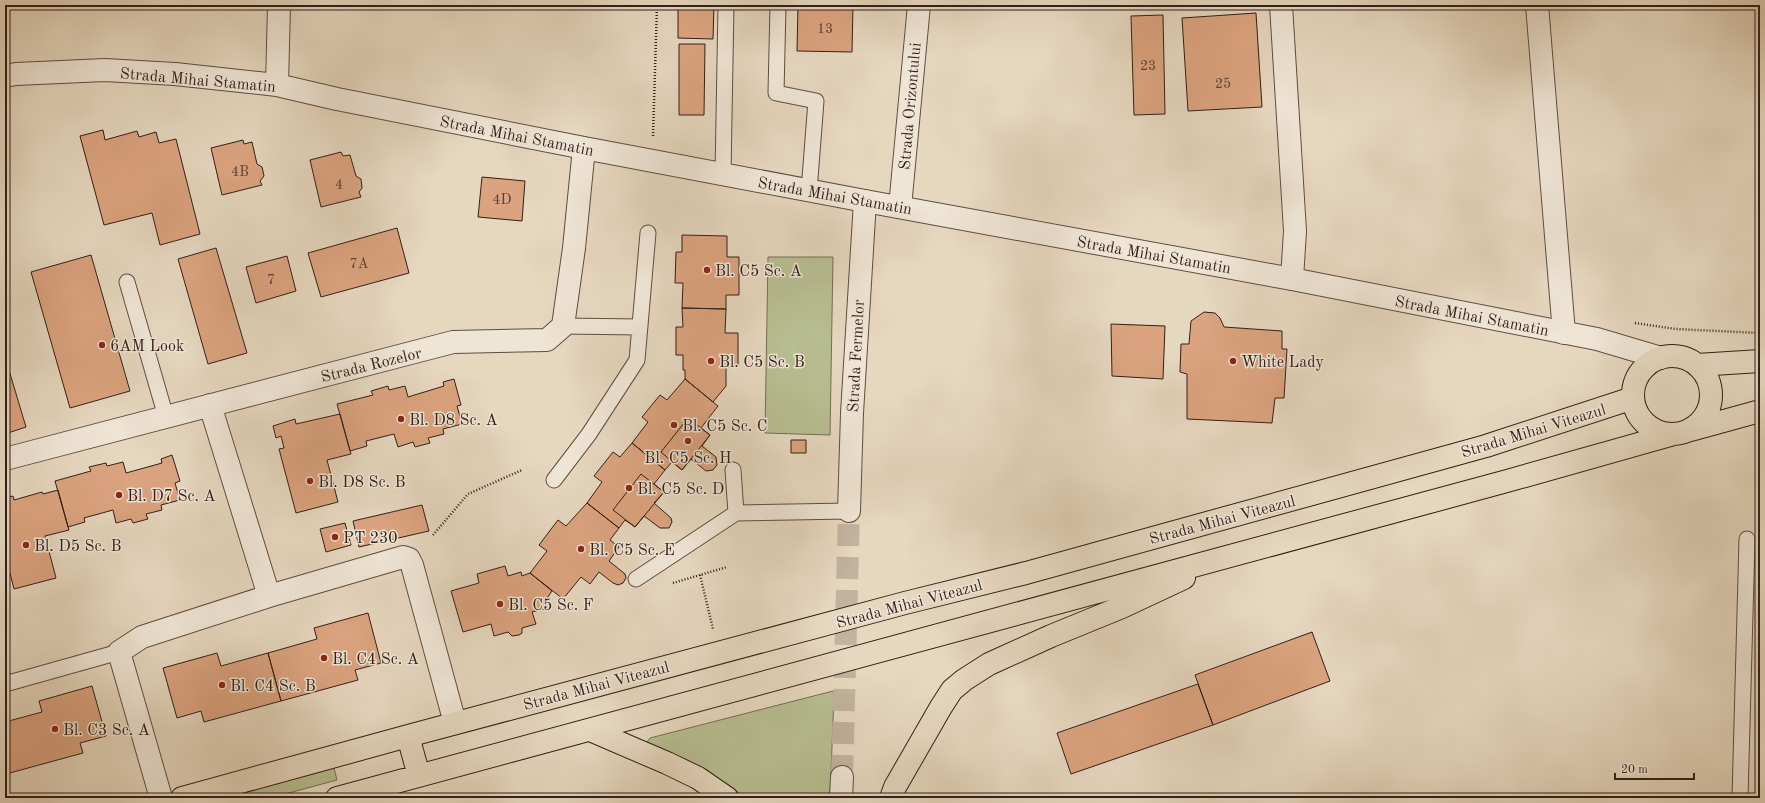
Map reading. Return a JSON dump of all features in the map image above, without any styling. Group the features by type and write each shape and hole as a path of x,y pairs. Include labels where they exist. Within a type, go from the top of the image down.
{"main road":[{"path":"1671,356 1690,360 1697,365 1705,374 1710,384 1712,395 1710,406 1705,416 1697,425 1681,432 1655,430 1640,417 1633,398 1634,388 1640,373 1652,362 1671,356"},
{"path":"1697,365 1760,361"},
{"name":"Strada Mihai Viteazul","path":"182,798 455,723 904,603 1049,567 1486,446 1633,398"},
{"path":"337,798 1760,411"},
{"path":"891,798 895,787 941,707 952,690 964,680 989,664 1051,636 1122,607 1235,554"},
{"path":"590,730 698,778 727,798"},
{"path":"408,736 419,776"}],"street":[{"path":"278,85 279,5"},
{"name":"Strada Orizontului","path":"900,207 919,5"},
{"path":"1281,5 1295,231 1292,279"},
{"path":"1537,5 1564,333"},
{"name":"Strada Mihai Stamatin","path":"5,76 16,74 104,70 175,74 278,85 337,99 584,148 809,191 1292,279 1597,339 1661,358"},
{"path":"563,326 573,255 584,148"},
{"name":"Strada Fermelor","path":"849,511 853,390 865,201"},
{"name":"Strada Rozelor","path":"5,459 453,342 547,340 563,326"},
{"path":"210,405 269,596"},
{"path":"161,798 119,652 142,637 269,596 403,557 409,559 412,565 455,723"},
{"path":"841,798 842,777"}],"lane":[{"path":"723,174 726,5"},
{"path":"778,5 776,93 816,101 809,191"},
{"path":"554,480 589,434 637,360 648,233"},
{"path":"127,282 166,417"},
{"path":"563,326 640,327"},
{"path":"733,470 736,513"},
{"path":"636,579 736,513 849,511"},
{"path":"1740,798 1747,540"},
{"path":"5,683 119,652"}],"path":[{"path":"652,161 658,5"},
{"path":"1630,322 1676,329 1760,333"},
{"path":"433,535 468,494 522,470"},
{"path":"672,583 727,567"},
{"path":"700,575 714,633"}],"green space":[{"path":"768,257 833,257 830,435 765,433"},
{"path":"833,691 830,798 746,798 702,767 647,742 650,738"},
{"path":"334,768 337,780 270,798 225,798"}],"building":[{"path":"678,5 714,5 713,39 678,38"},
{"path":"798,5 853,5 852,52 797,51"},
{"path":"1256,13 1262,107 1188,111 1182,18"},
{"path":"1163,15 1165,114 1134,115 1131,16"},
{"path":"679,44 705,44 704,115 679,115"},
{"path":"103,130 105,140 137,131 139,137 156,132 159,143 176,139 200,234 160,245 152,213 104,225 80,136"},
{"path":"243,140 244,144 252,142 257,164 262,167 264,176 260,181 262,185 222,195 211,148"},
{"path":"341,152 343,156 350,155 356,176 361,179 362,188 359,192 361,197 321,207 310,160"},
{"path":"482,177 525,181 522,221 478,217"},
{"path":"397,228 409,273 321,297 308,253"},
{"name":"Bl. C5 Sc. A","path":"682,235 727,236 727,257 739,257 739,295 726,295 726,309 682,308 683,283 675,283 676,252 682,252"},
{"path":"216,248 247,353 208,364 178,259"},
{"path":"91,255 130,391 70,408 31,272"},
{"path":"287,256 296,291 256,303 246,267"},
{"name":"Bl. C5 Sc. B","path":"682,308 726,309 725,333 738,333 738,367 726,367 726,386 713,402 685,379 685,370 683,370 683,355 676,355 676,327 683,327"},
{"name":"White Lady","path":"1204,312 1215,313 1220,318 1224,327 1282,331 1282,349 1287,349 1284,398 1275,398 1272,423 1187,419 1187,374 1180,372 1181,344 1189,344 1191,321"},
{"path":"1111,324 1165,326 1163,379 1112,376"},
{"path":"5,357 26,427 5,434"},
{"name":"Bl. D8 Sc. A","path":"454,379 461,405 457,406 462,424 443,429 444,434 428,438 430,443 415,447 413,442 398,447 394,434 366,441 367,446 350,451 337,404 373,395 371,391 388,386 389,390 405,386 408,397 444,386 443,382"},
{"name":"Bl. C5 Sc. C","path":"685,379 718,406 701,428 710,435 682,470 672,462 665,470 632,443 648,422 642,417 660,395 667,400"},
{"name":"Bl. D8 Sc. B","path":"340,414 351,454 327,460 338,502 296,513 279,449 284,448 281,436 276,438 273,426 295,419 296,424"},
{"name":"Bl. C5 Sc. H","path":"688,418 710,435 702,446 716,457 717,465 713,470 706,471 691,459 682,470 661,452"},
{"path":"791,440 806,440 806,453 791,453"},
{"name":"Bl. C5 Sc. D","path":"632,443 665,470 654,484 664,492 635,527 625,520 619,528 587,503 602,482 594,476 613,452 620,457"},
{"name":"Bl. D7 Sc. A","path":"172,455 180,481 175,483 180,500 161,505 162,510 146,514 148,519 133,523 131,519 116,523 113,510 84,518 85,522 68,527 55,481 91,471 89,467 106,463 107,466 123,462 126,473 162,463 161,459"},
{"path":"641,474 664,492 654,503 671,518 672,522 669,528 660,528 644,516 635,527 613,510"},
{"name":"Bl. D5 Sc. B","path":"58,490 69,530 45,536 56,578 14,589 5,554 5,498 13,496 14,500 42,492 43,494"},
{"name":"Bl. C5 Sc. E","path":"587,503 619,528 610,540 619,547 609,561 625,574 626,578 623,583 618,585 599,572 590,584 581,577 563,599 530,573 547,551 539,545 558,520 566,526"},
{"path":"422,505 429,531 359,547 353,521"},
{"name":"PT 230","path":"345,523 351,545 326,552 320,529"},
{"name":"Bl. C5 Sc. F","path":"505,566 508,576 521,572 522,576 530,573 552,591 545,601 547,608 532,612 536,624 522,628 522,633 519,635 512,636 508,632 494,636 491,624 463,632 451,591 479,583 477,574"},
{"name":"Bl. C4 Sc. A","path":"368,613 381,663 355,670 358,680 281,701 268,653 317,639 314,628"},
{"path":"1312,632 1330,681 1213,725 1195,675"},
{"name":"Bl. C4 Sc. B","path":"217,653 221,666 268,653 281,701 204,722 201,711 177,718 163,668"},
{"path":"1198,684 1213,725 1071,774 1057,733"},
{"name":"Bl. C3 Sc. A","path":"92,686 106,736 80,743 83,753 6,774 5,722 42,712 39,701"}],"tunnel":[{"path":"842,777 849,511"}],"place":[{"name":"Bl. C5 Sc. A","path":"707,270"},
{"name":"6AM Look","path":"102,345"},
{"name":"Bl. C5 Sc. B","path":"711,361"},
{"name":"White Lady","path":"1233,361"},
{"name":"Bl. D8 Sc. A","path":"401,419"},
{"name":"Bl. C5 Sc. C","path":"674,425"},
{"name":"Bl. C5 Sc. H","path":"688,441"},
{"name":"Bl. D8 Sc. B","path":"310,481"},
{"name":"Bl. C5 Sc. D","path":"629,488"},
{"name":"Bl. D7 Sc. A","path":"119,495"},
{"name":"PT 230","path":"335,537"},
{"name":"Bl. D5 Sc. B","path":"26,545"},
{"name":"Bl. C5 Sc. E","path":"581,549"},
{"name":"Bl. C5 Sc. F","path":"500,604"},
{"name":"Bl. C4 Sc. A","path":"324,658"},
{"name":"Bl. C4 Sc. B","path":"222,685"},
{"name":"Bl. C3 Sc. A","path":"55,729"}]}
